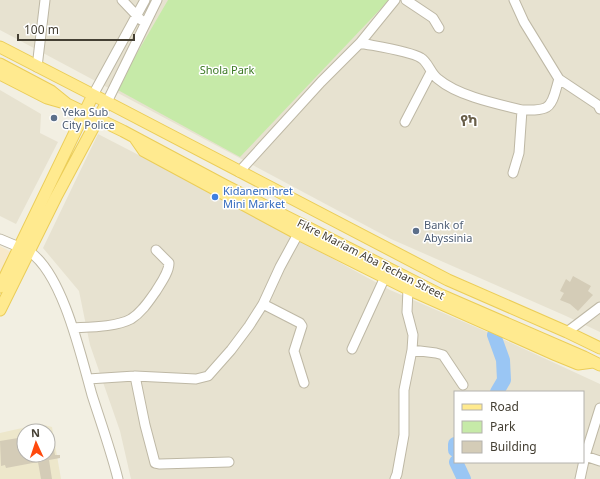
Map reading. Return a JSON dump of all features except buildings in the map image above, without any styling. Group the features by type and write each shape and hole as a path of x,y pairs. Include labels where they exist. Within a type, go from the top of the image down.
{"main road":[{"name":"Fikre Mariam Aba Techan Street","path":"0,47 448,280 600,348"},
{"name":"Fikre Mariam Aba Techan Street","path":"0,64 51,91 68,104 441,295 597,363"},
{"path":"0,74 47,98 68,104"},
{"path":"0,287 93,95"},
{"path":"0,310 97,118 107,102"},
{"path":"135,138 144,151 298,234 408,289 578,364 597,363"},
{"path":"441,295 448,280"}],"street":[{"path":"37,67 45,0"},
{"path":"122,0 144,24"},
{"path":"93,95 145,0"},
{"path":"107,102 157,0"},
{"path":"239,172 320,82 360,43 395,0"},
{"path":"406,0 433,18 440,28"},
{"path":"514,0 524,22 559,80 598,106 600,109"},
{"path":"360,43 410,54 420,58 439,80 469,96 522,110 544,109 548,107 551,103 559,80"},
{"path":"405,122 431,72"},
{"path":"513,173 519,153 522,110"},
{"path":"88,379 135,376 196,379 208,376 231,350 263,304 280,267 298,234"},
{"path":"0,239 19,247"},
{"path":"73,328 105,326 130,319 139,312 158,287 169,268 169,263 156,250"},
{"path":"30,252 38,258 45,268 60,296 73,328 118,479"},
{"path":"352,349 385,277"},
{"path":"395,479 404,435 404,390 412,350 413,335 407,312 408,289"},
{"path":"263,304 300,323 302,326 294,351 304,383"},
{"path":"567,332 600,307"},
{"path":"412,350 442,355 463,385"},
{"path":"135,376 145,425 155,463 230,462"},
{"path":"584,461 600,408"},
{"path":"585,456 600,461"},
{"path":"580,479 583,463"}],"shaded area":[{"path":"0,0 600,0 600,332 391,239 0,30"},
{"path":"0,90 41,114 40,133 58,142 16,224 0,216"},
{"path":"98,134 220,197 390,290 485,331 600,384 600,479 131,479 120,431 90,345 79,291 43,248"},
{"path":"0,246 17,255 0,283"},
{"path":"16,429 16,463 56,463 56,450 61,479 0,479 0,433"}],"green space":[{"name":"Shola Park","path":"168,0 389,0 240,157 116,89"}],"waterway":[{"path":"494,335 503,360 504,380 498,391"},
{"path":"456,463 464,479"}],"place":[{"name":"Yeka Sub City Police","path":"54,118"},
{"name":"Kidanemihret Mini Market","path":"215,197"},
{"name":"Bank of Abyssinia","path":"416,231"}],"district":[{"name":"የካ","path":"469,121"}]}
